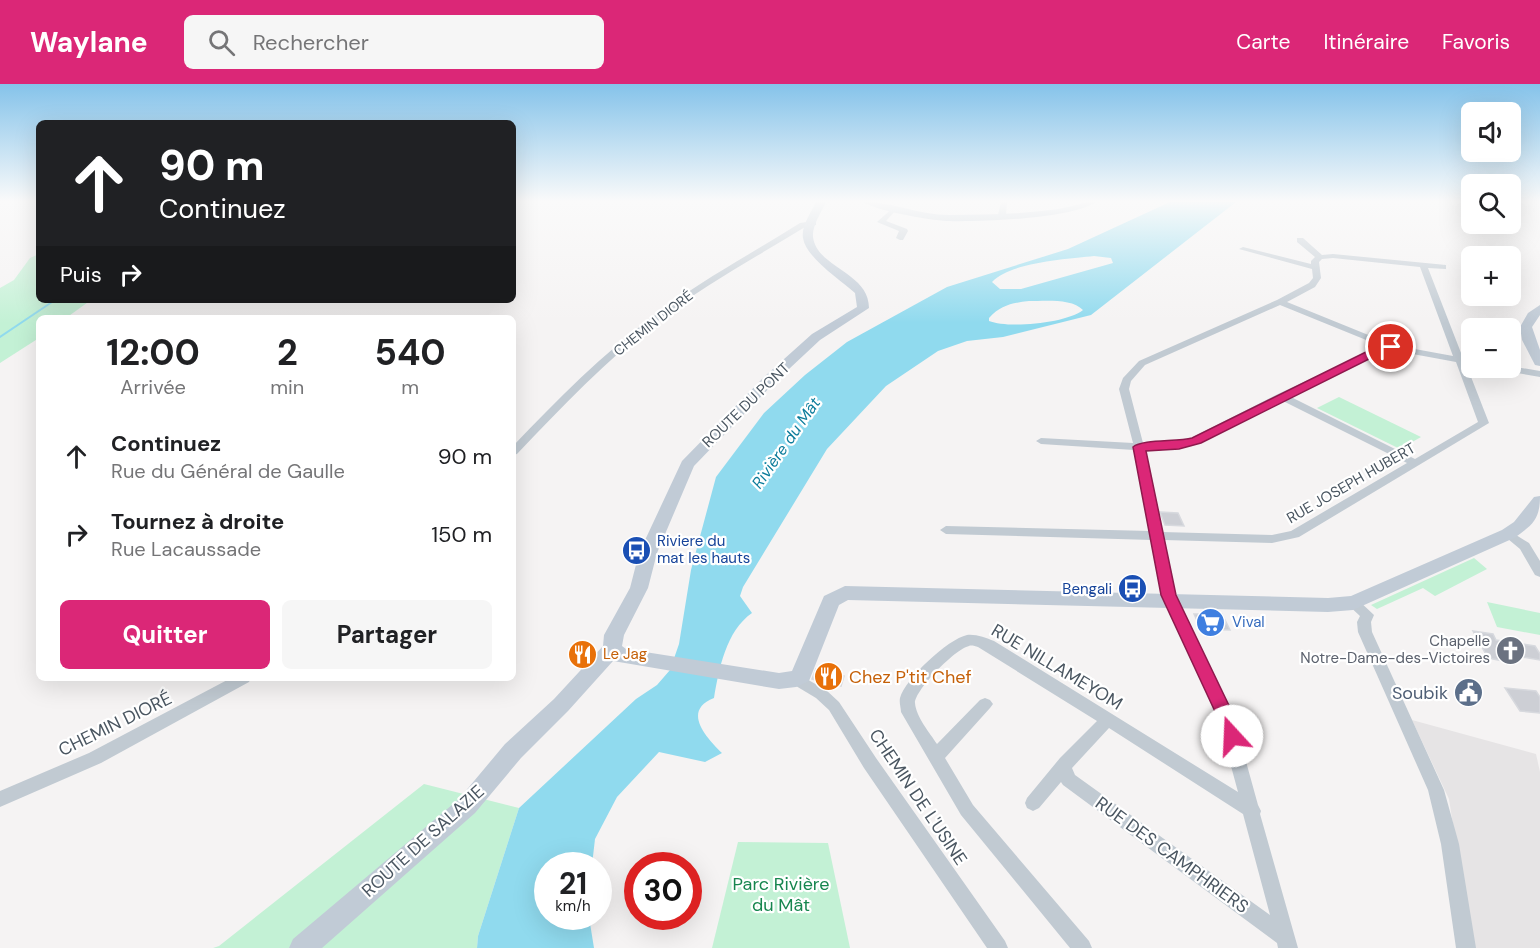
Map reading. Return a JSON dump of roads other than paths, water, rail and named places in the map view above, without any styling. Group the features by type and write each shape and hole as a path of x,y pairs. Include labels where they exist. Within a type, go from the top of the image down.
{"main road":[{"name":"ROUTE DU PONT","path":"617,652 614,635 639,588 648,553 687,464 769,380 816,337 863,308 863,297 860,291 824,261 810,242"},
{"path":"1540,309 1525,324 1525,333 1540,362"},
{"path":"617,652 764,679 796,680 802,675 831,602 845,593 1328,605 1353,603 1508,534 1520,526 1540,501"},
{"name":"ROUTE DE SALAZIE","path":"302,948 468,806 513,751 617,652"}],"street":[{"name":"CHEMIN DIORÉ","path":"516,449 572,392 655,318 774,242"},
{"path":"1303,242 1320,257"},
{"path":"1243,249 1316,268"},
{"path":"1287,943 1226,718 1170,600 1139,447 1124,389 1126,380 1132,371 1155,356 1280,302 1312,285 1317,278 1315,261 1320,257 1333,256 1443,267"},
{"name":"RUE JOSEPH HUBERT","path":"946,530 1272,540 1284,538 1484,423 1423,264"},
{"path":"1280,302 1391,347 1459,359"},
{"path":"1041,441 1139,447 1189,443 1380,349 1391,347"},
{"path":"1521,371 1540,374"},
{"path":"1282,396 1415,463"},
{"path":"1508,534 1525,546 1538,566"},
{"path":"1353,603 1367,615 1364,622 1365,632 1436,790 1450,844 1466,948"},
{"name":"RUE NILLAMEYOM","path":"1082,948 967,810 909,712 908,698 914,686 956,646 966,641 978,640 989,645 1253,811"},
{"name":"CHEMIN DE L'USINE","path":"796,680 821,694 834,706 870,763 998,948"},
{"name":"CHEMIN DIORÉ","path":"0,799 95,758 238,681"},
{"path":"935,757 985,704"},
{"path":"1033,803 1065,763 1107,720"},
{"name":"RUE DES CAMPHRIERS","path":"1063,768 1069,780 1287,943"}],"water":[{"name":"Rivière du Mât","path":"1082,242 1184,242 1091,315 1003,337 967,341 938,351 886,386 827,449 743,587 740,596 752,613 743,621 730,640 721,663 714,698 704,703 699,710 698,717 704,732 722,753 705,762 659,752 617,797 595,839 594,852 534,852 534,930 591,930 594,948 477,948 478,936 519,808 636,699 657,685 670,670 679,644 691,570 716,477 764,413 805,375 847,342 947,287 1068,249","holes":["1094,256 1111,258 1113,263 1021,289 1000,289 992,282 1012,270 1055,260","1029,301 1065,302 1083,310 1075,315 1038,323 1010,324 989,321 989,318 1002,307 1012,304"]}],"waterway":[{"path":"0,337 51,303"}],"place":[{"name":"Riviere du mat les hauts","path":"636,550"},
{"name":"Bengali","path":"1133,589"},
{"name":"Vival","path":"1211,622"},
{"name":"Chapelle Notre-Dame-des-Victoires","path":"1511,650"},
{"name":"Le Jag","path":"582,654"},
{"name":"Chez P'tit Chef","path":"828,677"},
{"name":"Soubik","path":"1469,693"}],"park label":[{"name":"Parc Rivière du Mât","path":"781,894"}]}
